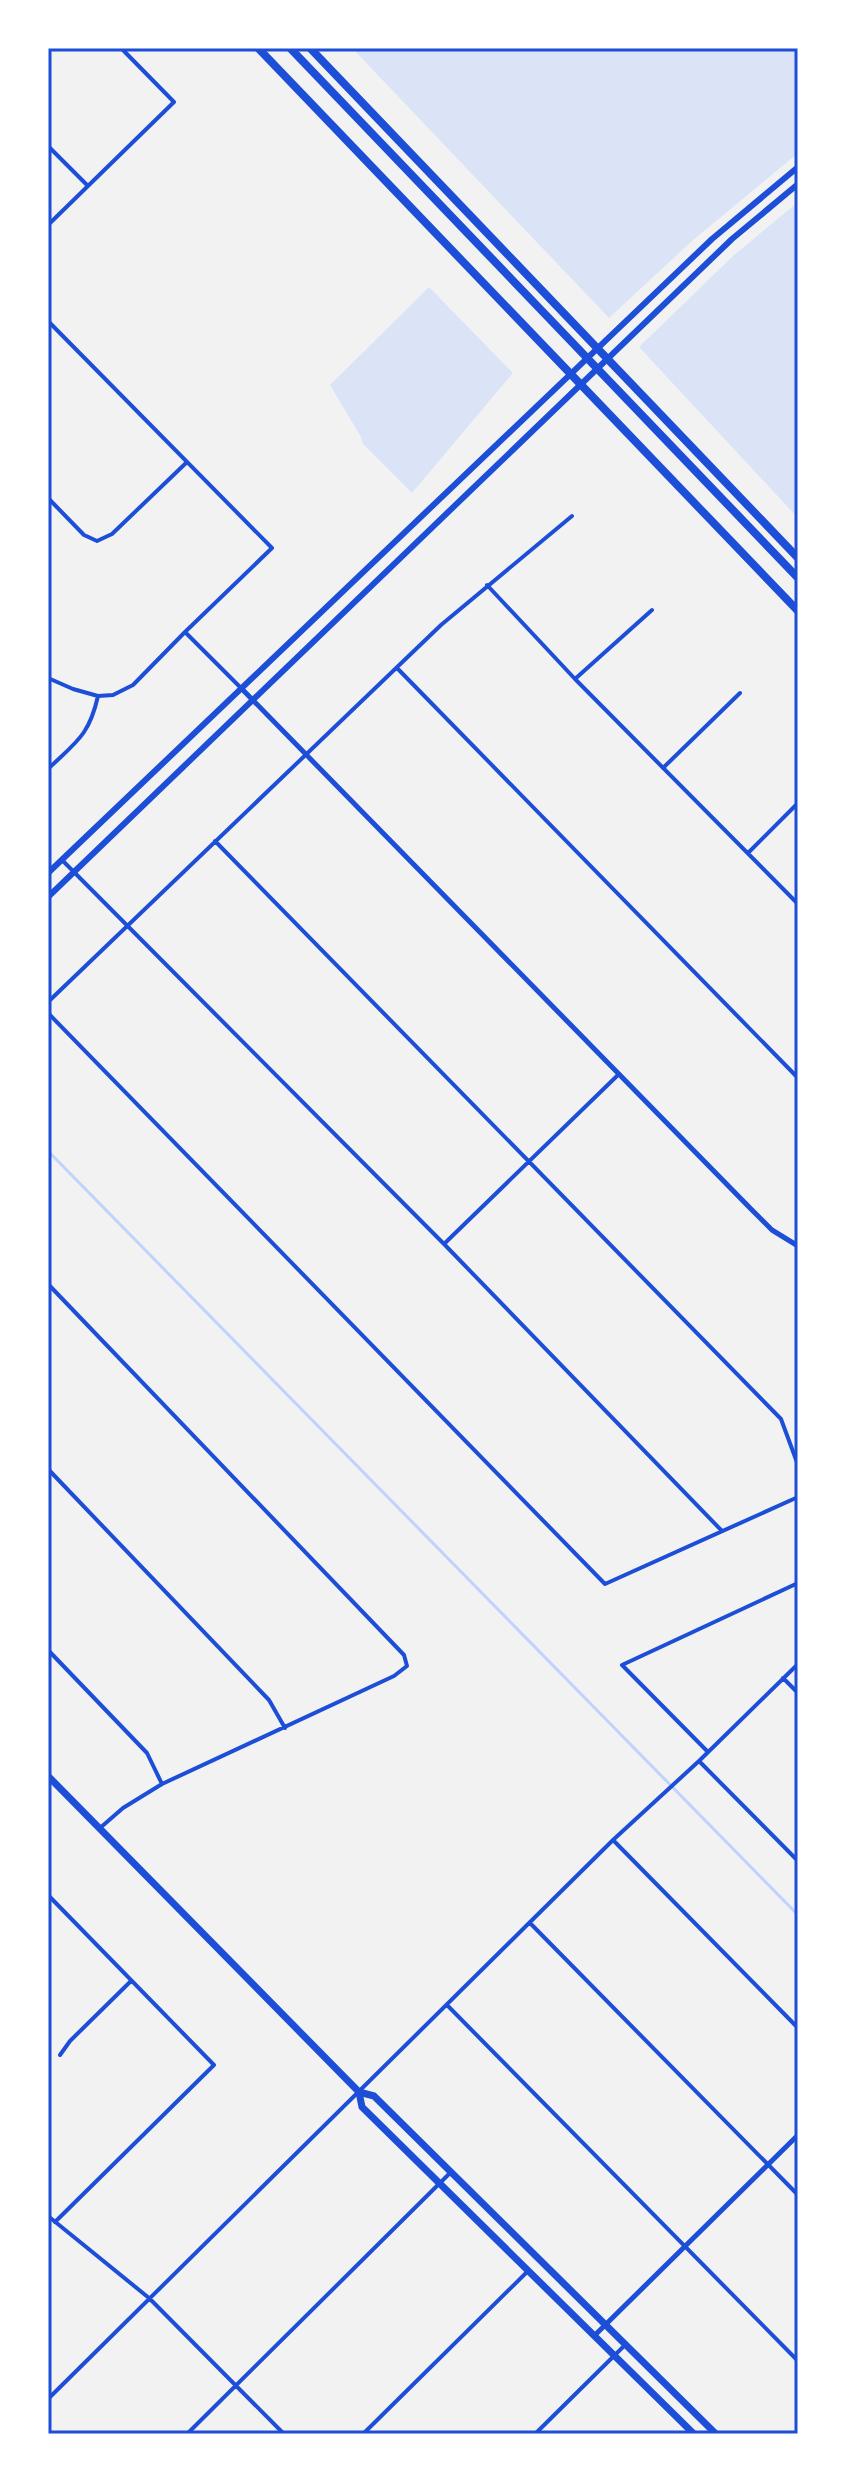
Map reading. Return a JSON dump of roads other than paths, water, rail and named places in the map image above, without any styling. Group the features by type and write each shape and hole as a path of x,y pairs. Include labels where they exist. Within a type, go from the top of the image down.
{"highway":[{"path":"258,48 798,611"},
{"path":"290,48 798,578"},
{"path":"310,48 798,558"}],"main road":[{"path":"48,873 614,331 712,239 798,167"},
{"path":"48,897 732,239 798,184"},
{"path":"48,1776 359,2092 374,2096 716,2434"},
{"path":"359,2092 362,2107 694,2434"}],"street":[{"path":"48,225 174,102 121,48"},
{"path":"48,146 88,186"},
{"path":"48,321 272,548 133,685 113,695 98,696 48,678"},
{"path":"48,498 84,535 97,541 112,534 186,463"},
{"path":"48,1002 441,625 572,516"},
{"path":"487,585 575,679 798,904"},
{"path":"575,679 652,610"},
{"path":"185,632 772,1230 798,1246"},
{"path":"397,668 798,1078"},
{"path":"663,768 740,693"},
{"path":"48,769 85,733 98,696"},
{"path":"748,853 798,803"},
{"path":"215,841 781,1419 798,1465"},
{"path":"62,860 444,1244 722,1531"},
{"path":"48,1013 605,1584 798,1497"},
{"path":"444,1244 619,1074"},
{"path":"48,1284 404,1655 407,1666 394,1676 162,1784 123,1808 100,1829"},
{"path":"48,1469 269,1700 285,1728"},
{"path":"708,1752 622,1665 798,1583"},
{"path":"48,1650 147,1753 162,1784"},
{"path":"48,2399 613,1840 798,1664"},
{"path":"783,1678 798,1693"},
{"path":"699,1761 798,1861"},
{"path":"613,1840 798,2028"},
{"path":"48,1895 214,2065 55,2222"},
{"path":"529,1923 798,2195"},
{"path":"60,2055 70,2041 131,1981"},
{"path":"447,2005 798,2361"},
{"path":"594,2336 798,2135"},
{"path":"187,2434 452,2172"},
{"path":"48,2216 149,2298 284,2434"},
{"path":"363,2434 528,2271"},
{"path":"535,2434 626,2344"}],"waterway":[{"path":"48,1151 798,1915"}]}
